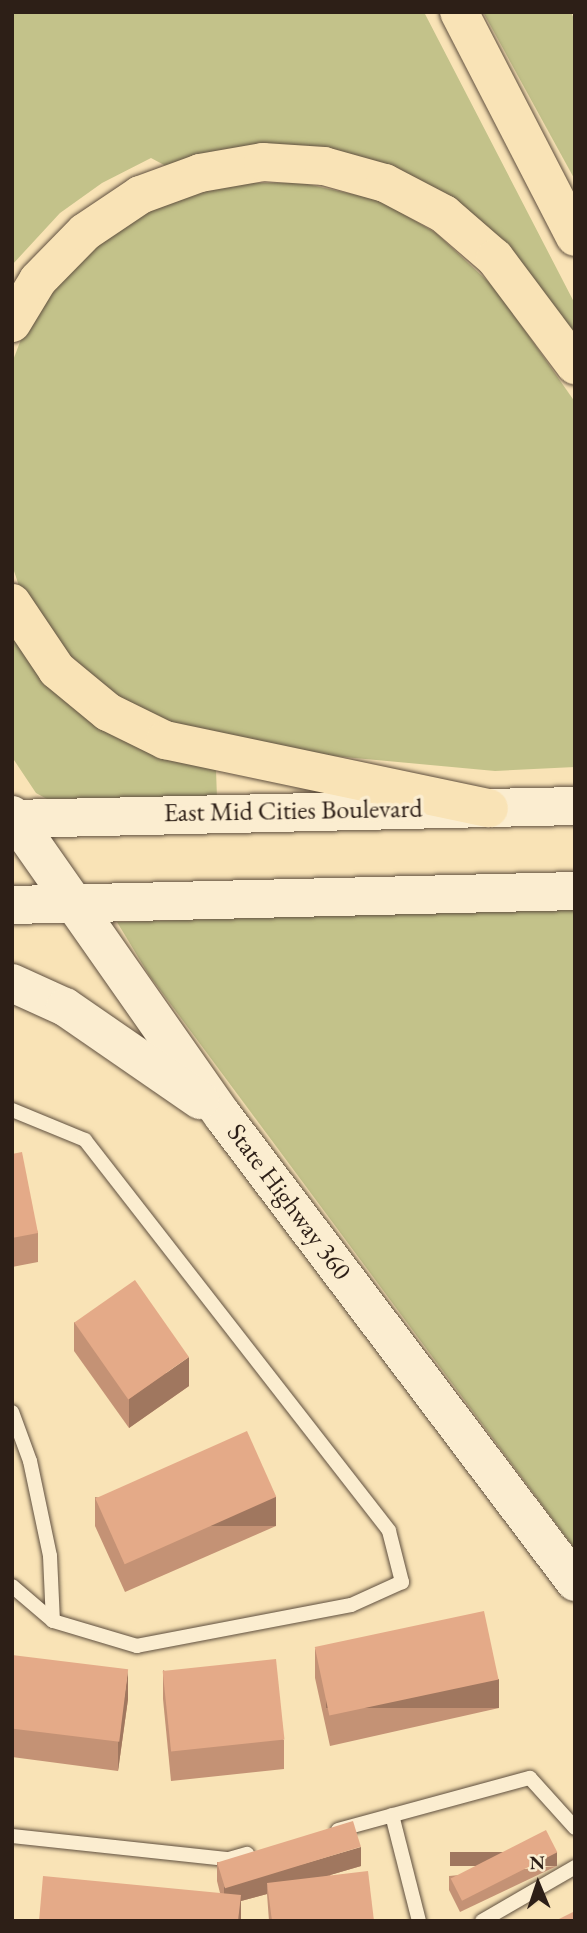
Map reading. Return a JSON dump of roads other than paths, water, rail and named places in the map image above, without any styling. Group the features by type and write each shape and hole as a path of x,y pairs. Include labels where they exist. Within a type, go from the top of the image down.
{"highway":[{"path":"459,12 575,237"},
{"path":"12,323 37,280 85,232 140,195 200,173 263,162 324,166 385,183 444,214 495,258 575,365"},
{"path":"12,603 57,670 108,712 165,740 235,759 489,808"}],"main road":[{"name":"East Mid Cities Boulevard","path":"13,818 575,806"},
{"name":"State Highway 360","path":"13,818 223,1116 575,1582"},
{"path":"12,905 575,891"},
{"path":"12,984 65,1007 223,1116"}],"lane":[{"path":"12,1110 85,1140 389,1531 401,1582 351,1605 137,1646 53,1621 12,1586"},
{"path":"12,1412 30,1461 50,1556 53,1621"},
{"path":"317,1835 530,1778 575,1828"},
{"path":"392,1815 419,1921"},
{"path":"12,1836 229,1859 267,1849"},
{"path":"482,1921 575,1867"}]}
